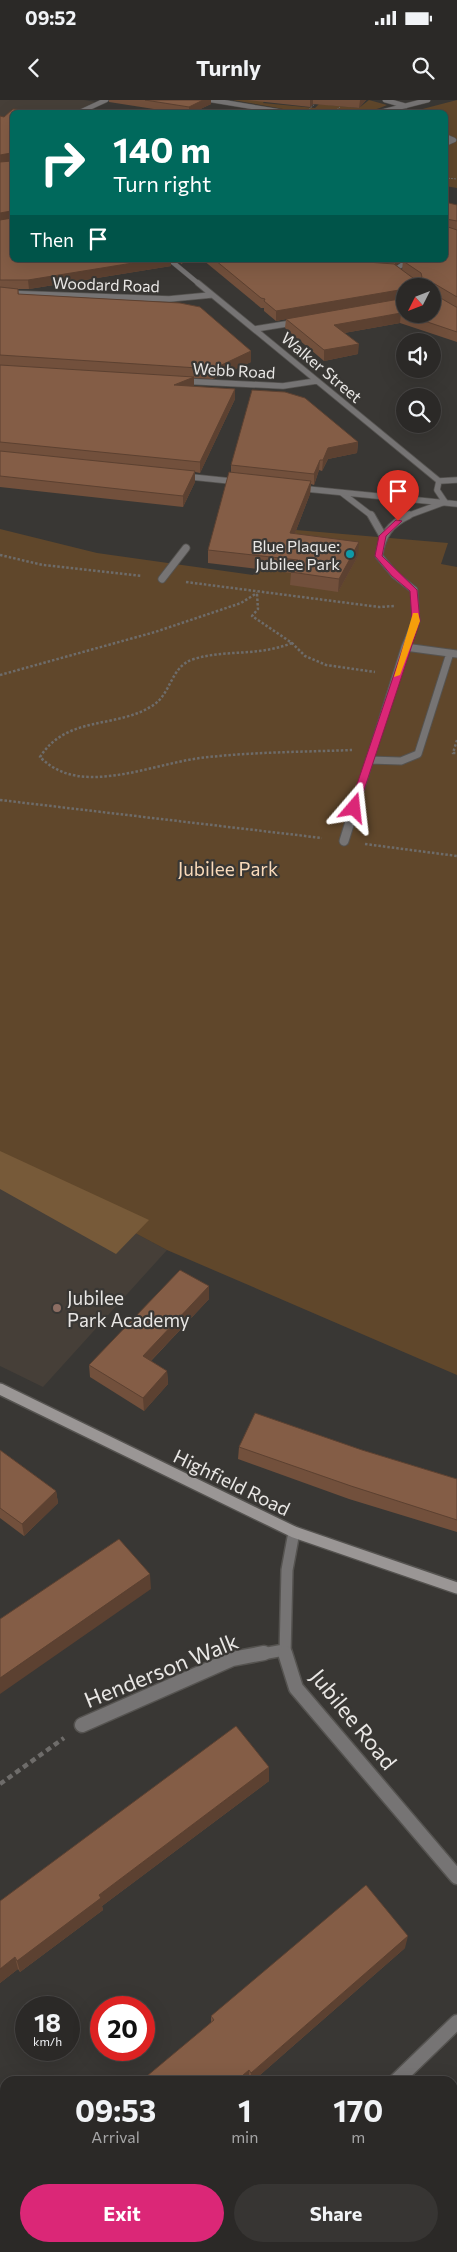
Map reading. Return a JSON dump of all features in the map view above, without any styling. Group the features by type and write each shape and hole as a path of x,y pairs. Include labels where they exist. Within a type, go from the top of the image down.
{"street":[{"path":"84,110 106,100"},
{"path":"211,100 271,110"},
{"path":"385,100 407,106"},
{"path":"390,110 428,100"},
{"path":"448,137 454,139 454,141 448,143"},
{"name":"Walker Street","path":"172,262 439,481"},
{"path":"405,278 393,270 406,262"},
{"name":"Woodard Road","path":"0,293 169,299 211,294"},
{"path":"255,329 302,321"},
{"name":"Webb Road","path":"175,381 283,386 316,381"},
{"path":"176,476 244,483"},
{"path":"445,502 437,490 439,481 457,480"},
{"path":"293,488 457,504"},
{"path":"342,493 368,511 379,523 383,536"},
{"path":"344,841 405,647 416,621 414,590 395,575 379,556 383,536 389,528 407,515 445,502"},
{"path":"162,579 186,548"},
{"path":"369,760 398,762 413,759 418,754 453,654 405,647"},
{"name":"Highfield Road","path":"0,1389 294,1532 457,1588"},
{"name":"Jubilee Road","path":"294,1532 287,1570 284,1650 296,1688 457,1877"},
{"name":"Henderson Walk","path":"82,1725 232,1659 284,1650"},
{"path":"401,2076 457,2022"}],"path":[{"path":"308,110 317,102 309,101"},
{"path":"336,110 340,107"},
{"path":"0,555 43,565 162,579 257,593 379,606 415,604"},
{"path":"257,593 258,609 252,616 292,643 305,656 326,665 397,674"},
{"path":"0,676 155,632 241,603 257,593"},
{"path":"349,610 353,604"},
{"path":"292,643 261,652 228,653 193,659 180,666 173,676 167,693 152,705 132,714 89,724 63,735 43,749 40,757 50,768 64,774 93,777 160,768 197,758 238,754 372,751"},
{"path":"457,740 453,753 457,754"},
{"path":"0,800 457,856"},
{"path":"0,1784 82,1725"}],"shaded area":[{"path":"0,100 84,100 95,102 79,110 10,110 10,120 0,162"},
{"path":"0,1151 149,1220 116,1254 0,1189"},
{"name":"Jubilee Park Academy","path":"0,1161 167,1250 43,1387 0,1366"}],"green space":[{"path":"233,100 265,100 263,103 315,108 319,104 359,108 369,100 387,105 373,110 290,110"},
{"path":"457,100 457,188 448,186 448,110 419,110"},
{"name":"Jubilee Park","path":"0,529 97,553 253,575 296,530 448,543 441,564 457,567 457,1375 167,1250 0,1161"}],"building":[{"path":"145,100 203,100 189,107"},
{"path":"10,112 10,153 0,155 0,116 4,117"},
{"path":"10,161 10,211 0,213 0,162"},
{"path":"448,203 457,205 457,221 448,219"},
{"path":"10,218 10,262 139,262 28,280 0,280 0,220"},
{"path":"448,227 457,230 457,297 441,288 441,278 421,278 421,273 404,262 448,262"},
{"path":"217,262 367,262 394,264 413,278 396,278 396,291 276,311 264,301 265,299 261,298"},
{"path":"0,287 18,289 18,294 180,303 200,307 251,351 213,369 0,355"},
{"path":"441,298 457,307 457,332 430,323 441,323"},
{"path":"396,300 396,314 334,325 359,344 324,350 286,319"},
{"path":"0,365 194,377 174,385 235,389 200,462 0,442"},
{"path":"252,390 285,392 305,398 358,442 328,448 314,474 231,465"},
{"path":"0,451 195,471 183,496 0,476"},
{"path":"229,472 311,481 290,533 359,542 339,579 291,572 298,560 208,550"},
{"path":"180,1270 209,1286 143,1356 167,1371 143,1398 89,1365"},
{"path":"255,1413 362,1450 457,1479 457,1520 239,1447"},
{"path":"0,1450 56,1491 22,1524 0,1508"},
{"path":"119,1539 150,1574 0,1678 0,1619"},
{"path":"236,1726 269,1767 99,1895 101,1898 17,1961 15,1957 0,1969 0,1901"},
{"path":"366,1885 408,1936 251,2073 249,2070 242,2076 147,2076 214,2020 211,2016"}],"slow traffic":[{"path":"396,675 416,621 416,615"}],"place":[{"name":"Blue Plaque: Jubilee Park","path":"350,554"},
{"name":"Jubilee Park Academy","path":"57,1308"}],"route":[{"path":"354,808 402,662 405,647 416,621 414,590 395,575 379,556 383,536 398,521"}]}
